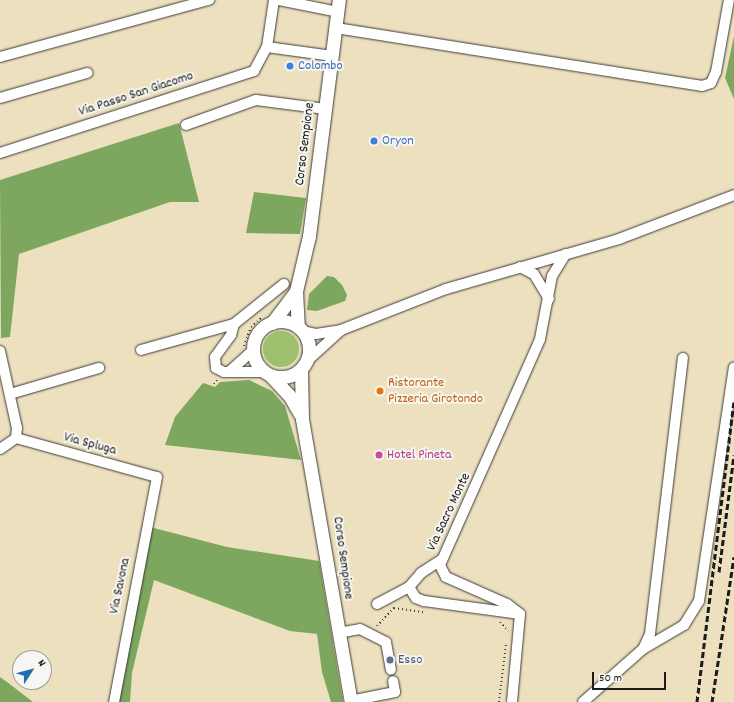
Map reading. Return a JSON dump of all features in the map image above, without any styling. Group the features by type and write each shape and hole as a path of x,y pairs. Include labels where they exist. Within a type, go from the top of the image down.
{"main road":[{"name":"Corso Sempione","path":"300,329 296,291 308,236 338,6"},
{"name":"Corso Sempione","path":"272,323 296,291"},
{"path":"286,322 300,329 308,344 304,365 287,377 268,374 255,360 253,350 259,331 272,323 286,322"},
{"name":"Corso Sempione","path":"304,365 302,419 317,489 338,633 350,701"},
{"name":"Corso Sempione","path":"268,374 289,395 302,419"}],"street":[{"path":"0,57 209,0"},
{"name":"Via Passo San Giacomo","path":"0,153 254,71 267,47 274,0"},
{"path":"279,0 338,6"},
{"path":"336,28 706,86 716,72 729,0"},
{"path":"267,47 332,56"},
{"path":"0,98 87,73"},
{"path":"186,125 256,100 325,109"},
{"path":"300,329 316,334 341,330 446,289 644,230 734,195"},
{"name":"Via Sacro Monte","path":"520,614 507,604 446,577 441,560 540,339 555,266 566,254"},
{"path":"520,267 534,274 549,299"},
{"path":"141,350 234,324 284,284"},
{"path":"234,324 214,364 219,371 268,374"},
{"path":"304,365 341,330"},
{"path":"230,371 253,350"},
{"path":"0,351 17,428 16,438 0,449"},
{"path":"643,648 650,634 683,358"},
{"path":"10,394 99,368"},
{"path":"583,702 643,648 684,625 698,601 734,368"},
{"name":"Via Spluga","path":"16,438 157,477"},
{"name":"Via Savona","path":"114,702 136,574 157,477"},
{"path":"377,604 409,587 421,573 441,560"},
{"path":"409,587 416,598 424,601 520,614 512,702"},
{"path":"338,633 360,629 386,642 391,670"},
{"path":"350,701 395,692 393,681"}],"path":[{"path":"214,384 222,380"},
{"path":"371,634 394,608 432,613"},
{"path":"492,621 504,623 508,633"},
{"path":"499,702 507,641"}],"green space":[{"path":"734,36 734,99 725,78"},
{"path":"179,123 199,202 170,202 19,254 10,337 1,338 0,180"},
{"path":"254,192 306,198 300,234 246,233"},
{"path":"327,276 334,277 342,285 347,295 345,301 317,311 307,310 309,294"},
{"path":"285,331 294,336 298,342 298,356 294,362 285,367 277,367 268,362 264,356 263,345 268,336 274,332"},
{"path":"249,380 272,391 285,406 301,460 165,445 175,417 203,383 215,387 220,382"},
{"path":"150,527 227,547 319,561 343,702 331,702 322,672 317,634 290,631 154,580 132,673 130,702 116,702"},
{"path":"0,677 12,686 12,690 17,690 33,702 0,702"}],"railway":[{"path":"697,702 734,402"},
{"path":"719,572 734,455"},
{"path":"712,702 734,557"}],"place":[{"name":"Colombo","path":"290,66"},
{"name":"Oryon","path":"374,141"},
{"name":"Ristorante Pizzeria Girotondo","path":"380,391"},
{"name":"Hotel Pineta","path":"379,455"},
{"name":"Esso","path":"390,660"}]}
